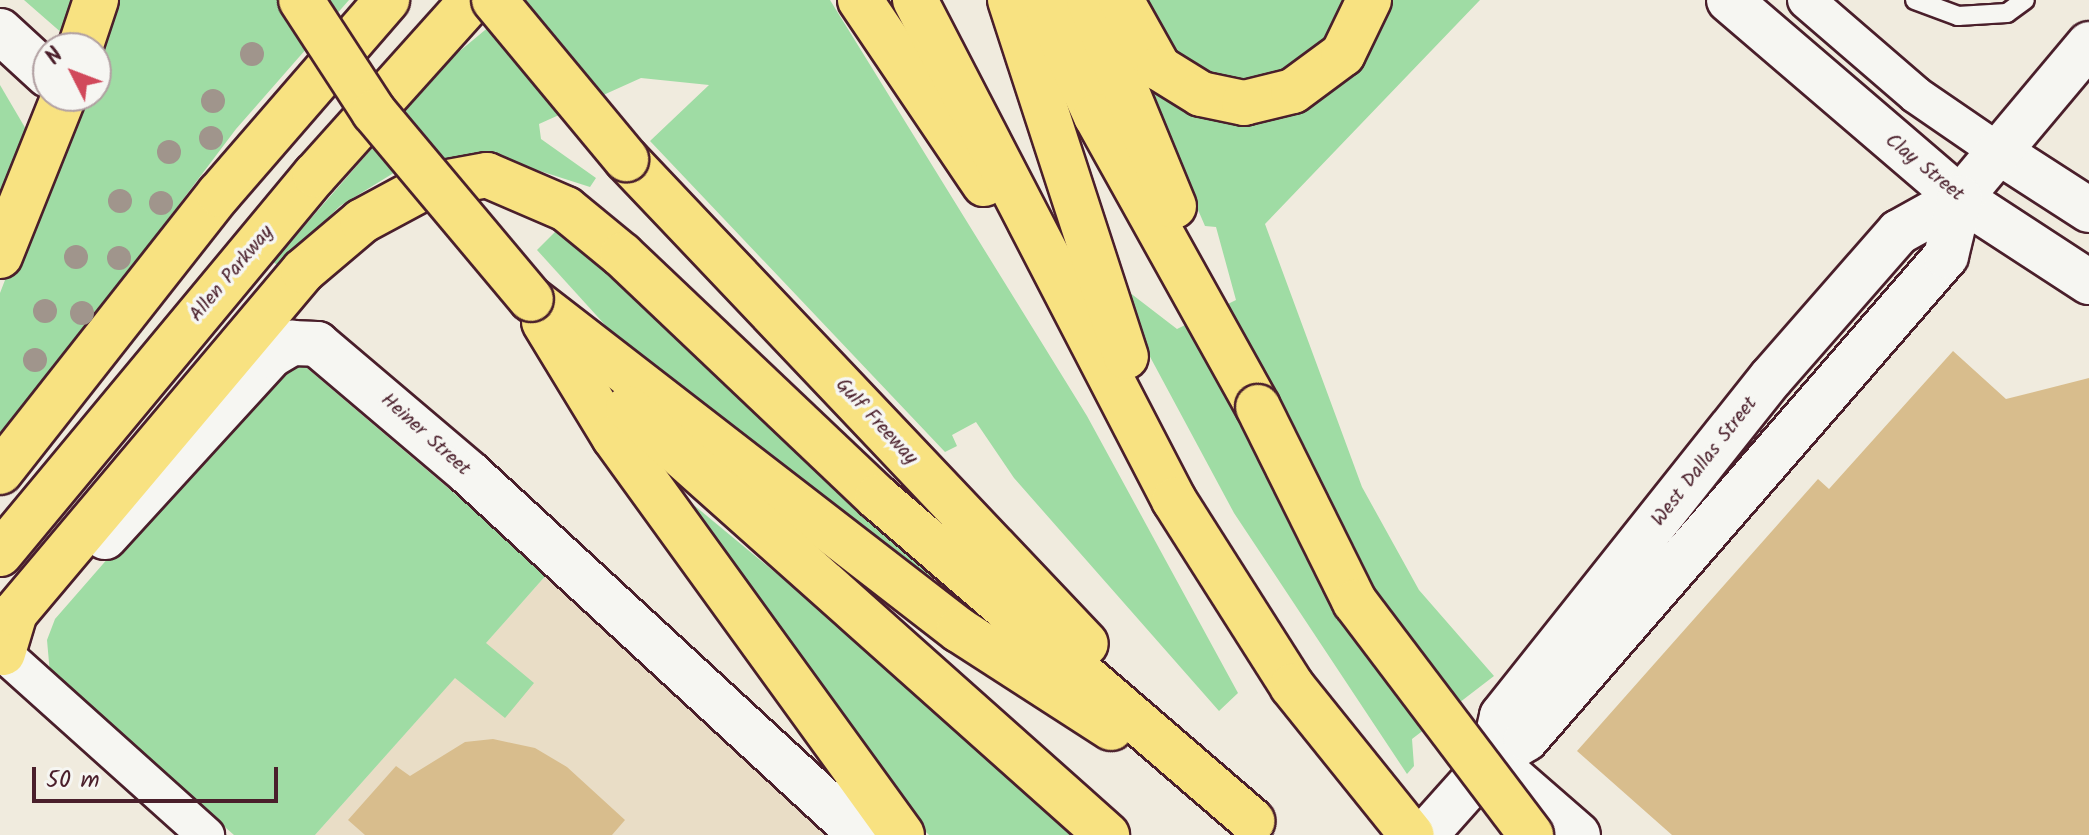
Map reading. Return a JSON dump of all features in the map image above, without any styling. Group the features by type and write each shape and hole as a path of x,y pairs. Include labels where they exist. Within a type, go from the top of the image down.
{"main road":[{"path":"85,32 96,0"},
{"path":"301,0 374,112 624,405 1107,835"},
{"path":"0,472 219,194 387,0"},
{"name":"Allen Parkway","path":"0,554 363,121 472,0"},
{"path":"363,121 496,0"},
{"name":"Gulf Freeway","path":"496,0 626,159 1261,828"},
{"path":"860,0 1108,369"},
{"path":"915,0 1174,500 1292,686 1412,835"},
{"path":"1010,0 1174,500"},
{"path":"1044,0 1096,116 1195,278"},
{"path":"1089,0 1195,278 1355,602 1531,835"},
{"path":"1121,0 1159,68 1201,94 1244,103 1293,91 1343,54 1369,0"},
{"name":"Clay Street","path":"1729,0 1769,40 1960,198 2089,282"},
{"path":"0,31 32,60"},
{"name":"West Dallas Street","path":"1492,760 1502,716 1702,466 1899,232 1960,198 2089,44"},
{"path":"0,256 58,112"},
{"path":"1999,152 2089,210"},
{"path":"1,654 15,613 303,271 362,221 427,186 487,175 566,209 622,255 877,497 1261,828"},
{"name":"West Dallas Street","path":"1439,820 1492,760 1526,739 1946,256 1960,198"},
{"path":"531,299 959,630 1261,828"},
{"path":"531,299 614,437 902,835"},
{"name":"Heiner Street","path":"1,654 270,356 292,343 317,344 469,473 861,835"},
{"path":"1702,466 1736,494"},
{"path":"1492,760 1578,835"}],"street":[{"path":"1769,40 1803,0 1916,95 1999,152"},
{"path":"1,654 206,835"}],"lane":[{"path":"1915,0 2007,13 2025,0"}],"shaded area":[{"path":"548,573 846,835 315,835"}],"green space":[{"path":"24,0 349,0 236,129 0,442 0,293 70,112 112,112 112,32 61,32"},
{"path":"521,0 830,0 1087,416 1238,693 1219,711 1014,478 976,422 952,435 957,446 945,452 650,141 709,85 641,78 539,124 541,139 596,178 590,187 490,155 405,166 340,206 279,266 273,262 449,60"},
{"path":"1136,0 1344,0 1326,43 1308,63 1239,87 1187,70"},
{"path":"1381,0 1480,0 1265,224 1362,487 1419,590 1494,676 1412,739 1414,766 1407,774 1234,513 1134,327 1125,289 1177,329 1236,300 1216,227 1205,226 1140,76 1201,115 1278,118 1302,110"},
{"path":"0,85 27,131 0,201"},
{"path":"557,230 937,570 927,581 616,337 537,250"},
{"path":"301,363 548,573 486,643 534,683 505,718 455,678 315,835 234,835 50,674 47,640 55,619 253,392"},
{"path":"672,487 1092,835 929,835 896,803"}],"building":[{"path":"1953,351 2006,399 2089,378 2089,835 1672,835 1577,751 1818,479 1829,489"},
{"path":"493,739 535,748 567,767 625,820 612,835 365,835 348,820 396,766 410,776 465,742"}]}
